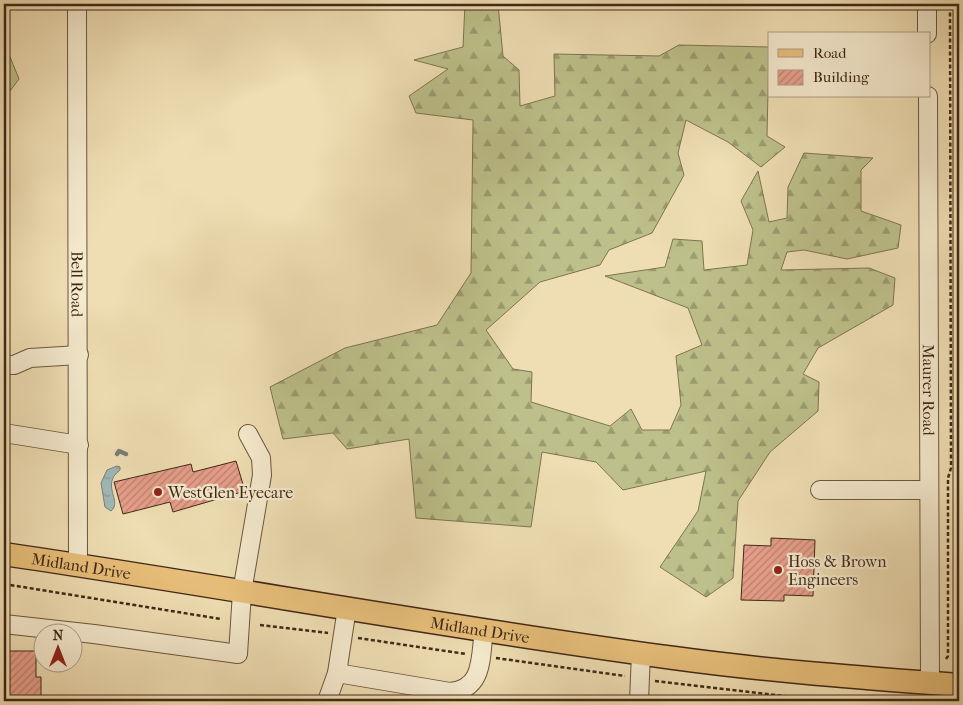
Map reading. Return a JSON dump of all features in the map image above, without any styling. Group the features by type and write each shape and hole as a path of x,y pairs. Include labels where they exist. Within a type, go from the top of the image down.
{"main road":[{"name":"Midland Drive","path":"4,554 641,653 814,674 959,685"}],"street":[{"name":"Bell Road","path":"77,4 78,565"},
{"path":"927,4 927,32"},
{"name":"Maurer Road","path":"928,98 930,683"},
{"path":"4,364 14,365 30,358 78,355"},
{"path":"4,433 79,445"},
{"path":"4,624 100,634 238,654 242,592 262,475 261,458 248,434"},
{"path":"820,490 928,490"},
{"path":"327,701 337,673 347,608"},
{"path":"337,673 450,692 463,691 473,683 484,630"},
{"path":"639,701 641,653"}],"path":[{"path":"930,683 948,656 948,478 951,468 950,4"},
{"path":"4,584 221,619"},
{"path":"260,625 342,635 728,691 742,690 772,696 826,701"}],"green space":[{"path":"465,4 498,4 503,56 519,70 520,106 555,96 554,54 659,56 679,45 768,47 767,136 785,147 761,167 728,142 686,120 678,153 684,175 652,233 609,250 600,265 540,282 486,330 513,369 532,372 531,402 610,426 631,409 642,430 670,430 681,405 676,356 702,345 688,308 605,276 665,267 673,239 702,241 704,270 747,265 753,230 741,201 758,171 769,222 787,218 788,187 804,153 873,158 861,170 861,211 901,225 898,248 847,259 804,250 787,252 781,270 869,268 895,278 893,305 818,348 803,374 819,382 818,411 770,452 738,501 733,578 706,597 660,567 698,511 706,471 623,490 596,462 542,452 531,527 416,518 409,439 347,449 333,433 283,439 270,387 345,348 437,325 471,273 473,120 416,113 409,96 448,69 414,60 463,47"},
{"path":"4,51 8,52 19,79 4,99"},
{"path":"959,293 959,481 956,485"}],"water":[{"path":"117,466 120,467 120,470 112,481 115,502 111,511 105,507 101,483 107,470"}],"building":[{"name":"WestGlen Eyecare","path":"236,461 245,491 173,512 170,502 123,514 114,482 191,464 193,472"},
{"name":"Hoss & Brown Engineers","path":"771,538 815,540 813,596 784,595 784,601 741,600 744,545 771,546"},
{"path":"4,651 32,651 32,672 36,672 36,677 41,677 41,701 4,701"}],"waterway":[{"path":"117,454 119,451 126,454"}],"place":[{"name":"WestGlen Eyecare","path":"158,492"},
{"name":"Hoss & Brown Engineers","path":"778,570"}]}
